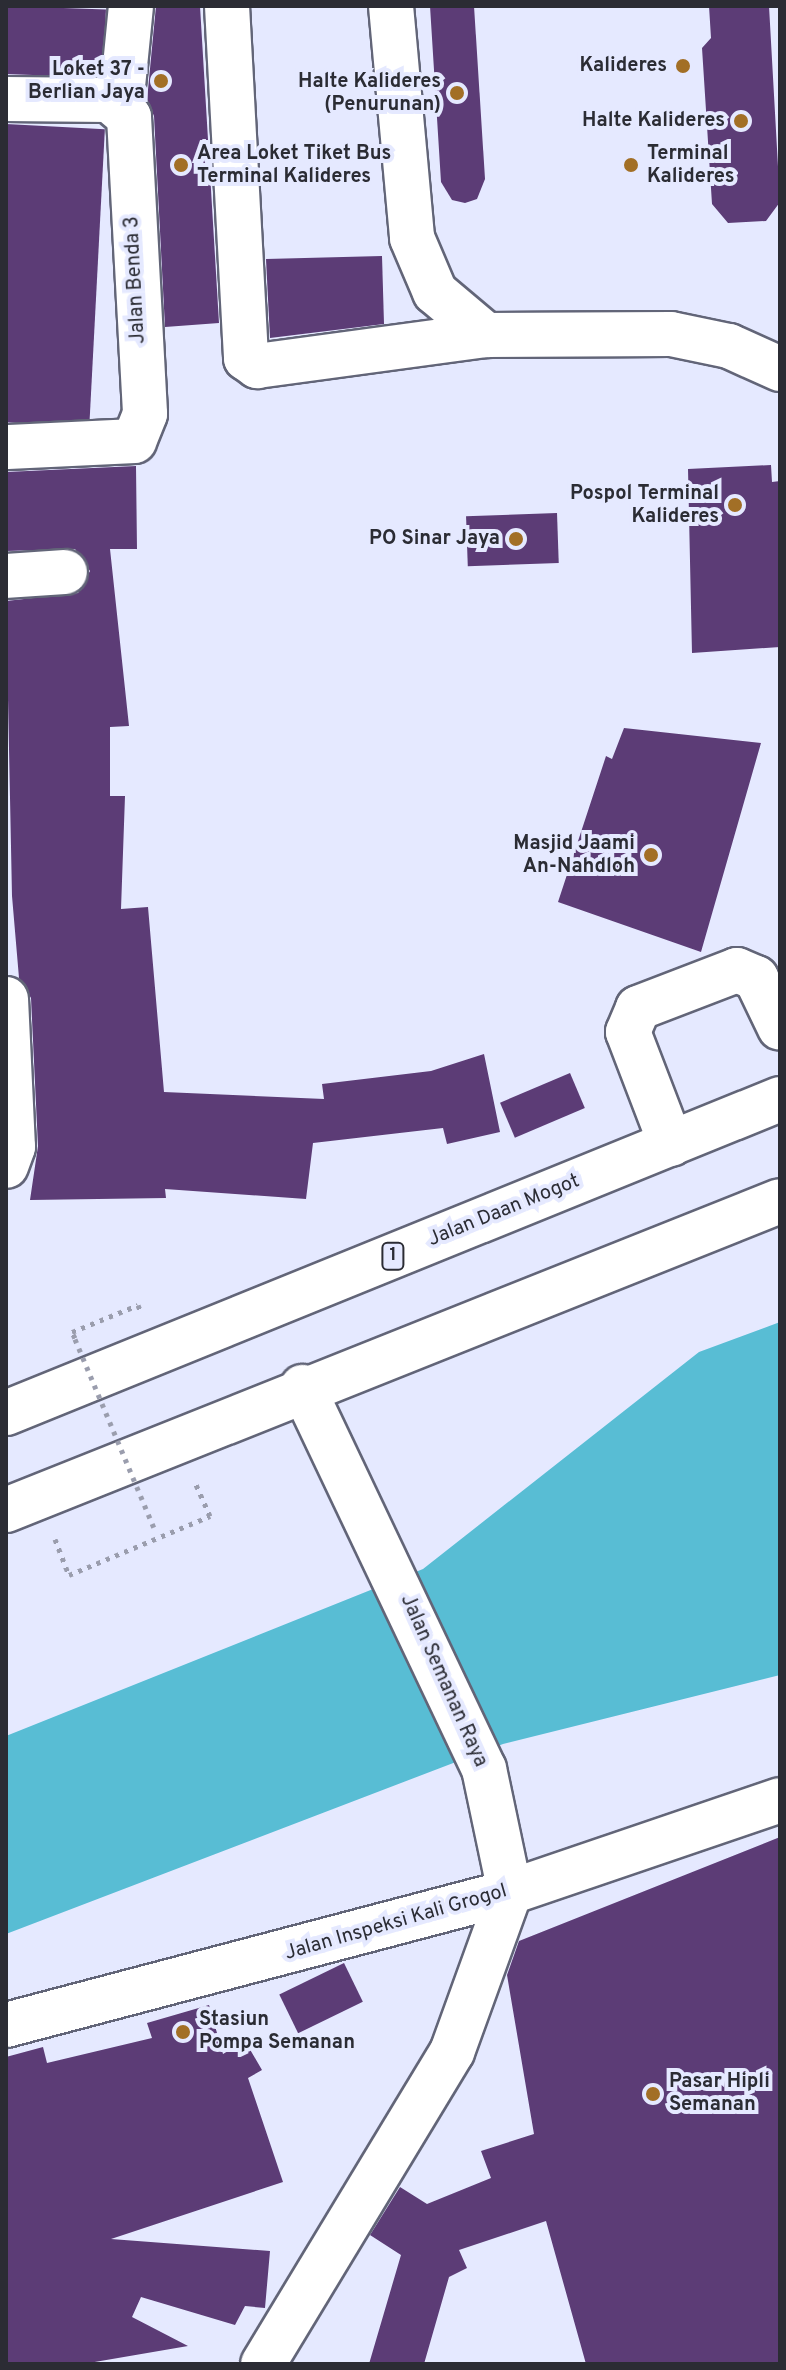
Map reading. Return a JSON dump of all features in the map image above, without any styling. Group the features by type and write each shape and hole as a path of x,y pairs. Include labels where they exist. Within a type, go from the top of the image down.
{"main road":[{"name":"Jalan Benda 3","path":"6,447 134,441 144,428 129,117 121,106 131,6"},
{"path":"227,6 246,358 290,366 486,335 671,334 778,365"},
{"path":"391,6 412,238 435,292 486,335"},
{"path":"6,99 41,94 121,106"},
{"path":"6,576 65,572"},
{"path":"671,1144 628,1032 638,1008 737,970 756,978 780,1028"},
{"path":"6,999 13,1147 6,1166"},
{"name":"Jalan Daan Mogot","path":"6,1413 780,1099"},
{"path":"6,1510 303,1387 780,1201"},
{"name":"Jalan Semanan Raya","path":"303,1387 357,1494 484,1769 510,1892"},
{"name":"Jalan Inspeksi Kali Grogol","path":"6,2025 510,1892 780,1800"},
{"path":"263,2364 452,2052 510,1892"}],"path":[{"path":"75,1339 158,1538"},
{"path":"69,1575 210,1516"}],"water":[{"path":"780,1322 780,1675 503,1744 6,1934 6,1736 423,1569 699,1352"}],"building":[{"path":"7,6 106,9 104,77 6,74"},
{"name":"Area Loket Tiket Bus Terminal Kalideres","path":"156,6 200,6 219,323 165,327 154,116 147,100"},
{"name":"Halte Kalideres (Penurunan)","path":"430,6 474,6 485,179 477,199 465,203 452,200 441,182"},
{"name":"Halte Kalideres","path":"709,6 769,6 780,202 766,221 728,223 712,204 702,48 711,38"},
{"path":"6,124 105,129 89,427 6,422"},
{"path":"382,256 384,324 270,338 266,259"},
{"path":"771,465 772,482 780,481 780,647 692,653 688,469"},
{"path":"136,466 137,549 110,549 129,726 110,727 110,796 125,796 121,909 148,907 164,1092 324,1099 322,1084 431,1071 484,1054 500,1132 447,1144 443,1128 313,1143 306,1199 165,1189 166,1198 30,1200 38,1146 31,998 19,978 12,896 6,601 78,593 90,571 75,549 6,551 6,472"},
{"path":"557,513 559,563 468,566 466,516"},
{"name":"Masjid Jaami An-Nahdloh","path":"624,728 761,743 701,952 558,902 606,756 612,759"},
{"path":"570,1073 585,1108 515,1138 500,1103"},
{"name":"Pasar Hipli Semanan","path":"780,1837 780,2364 586,2364 546,2221 459,2250 467,2268 449,2277 424,2364 369,2364 401,2255 370,2235 400,2187 427,2204 491,2178 481,2151 534,2134 507,1975 519,1941"},
{"path":"344,1963 363,2002 298,2033 279,1995"},
{"path":"209,2005 223,2054 245,2041 262,2070 248,2078 283,2182 111,2239 270,2251 265,2308 245,2306 235,2325 141,2297 132,2317 188,2346 83,2364 6,2364 6,2057 43,2047 47,2063 152,2038 147,2023"}],"place":[{"name":"Kalideres","path":"683,66"},
{"name":"Loket 37 - Berlian Jaya","path":"161,81"},
{"name":"Halte Kalideres (Penurunan)","path":"457,93"},
{"name":"Halte Kalideres","path":"741,121"},
{"name":"Area Loket Tiket Bus Terminal Kalideres","path":"181,165"},
{"name":"Terminal Kalideres","path":"631,165"},
{"name":"Pospol Terminal Kalideres","path":"735,505"},
{"name":"PO Sinar Jaya","path":"516,539"},
{"name":"Masjid Jaami An-Nahdloh","path":"651,855"},
{"name":"Stasiun Pompa Semanan","path":"183,2032"},
{"name":"Pasar Hipli Semanan","path":"653,2094"}]}
